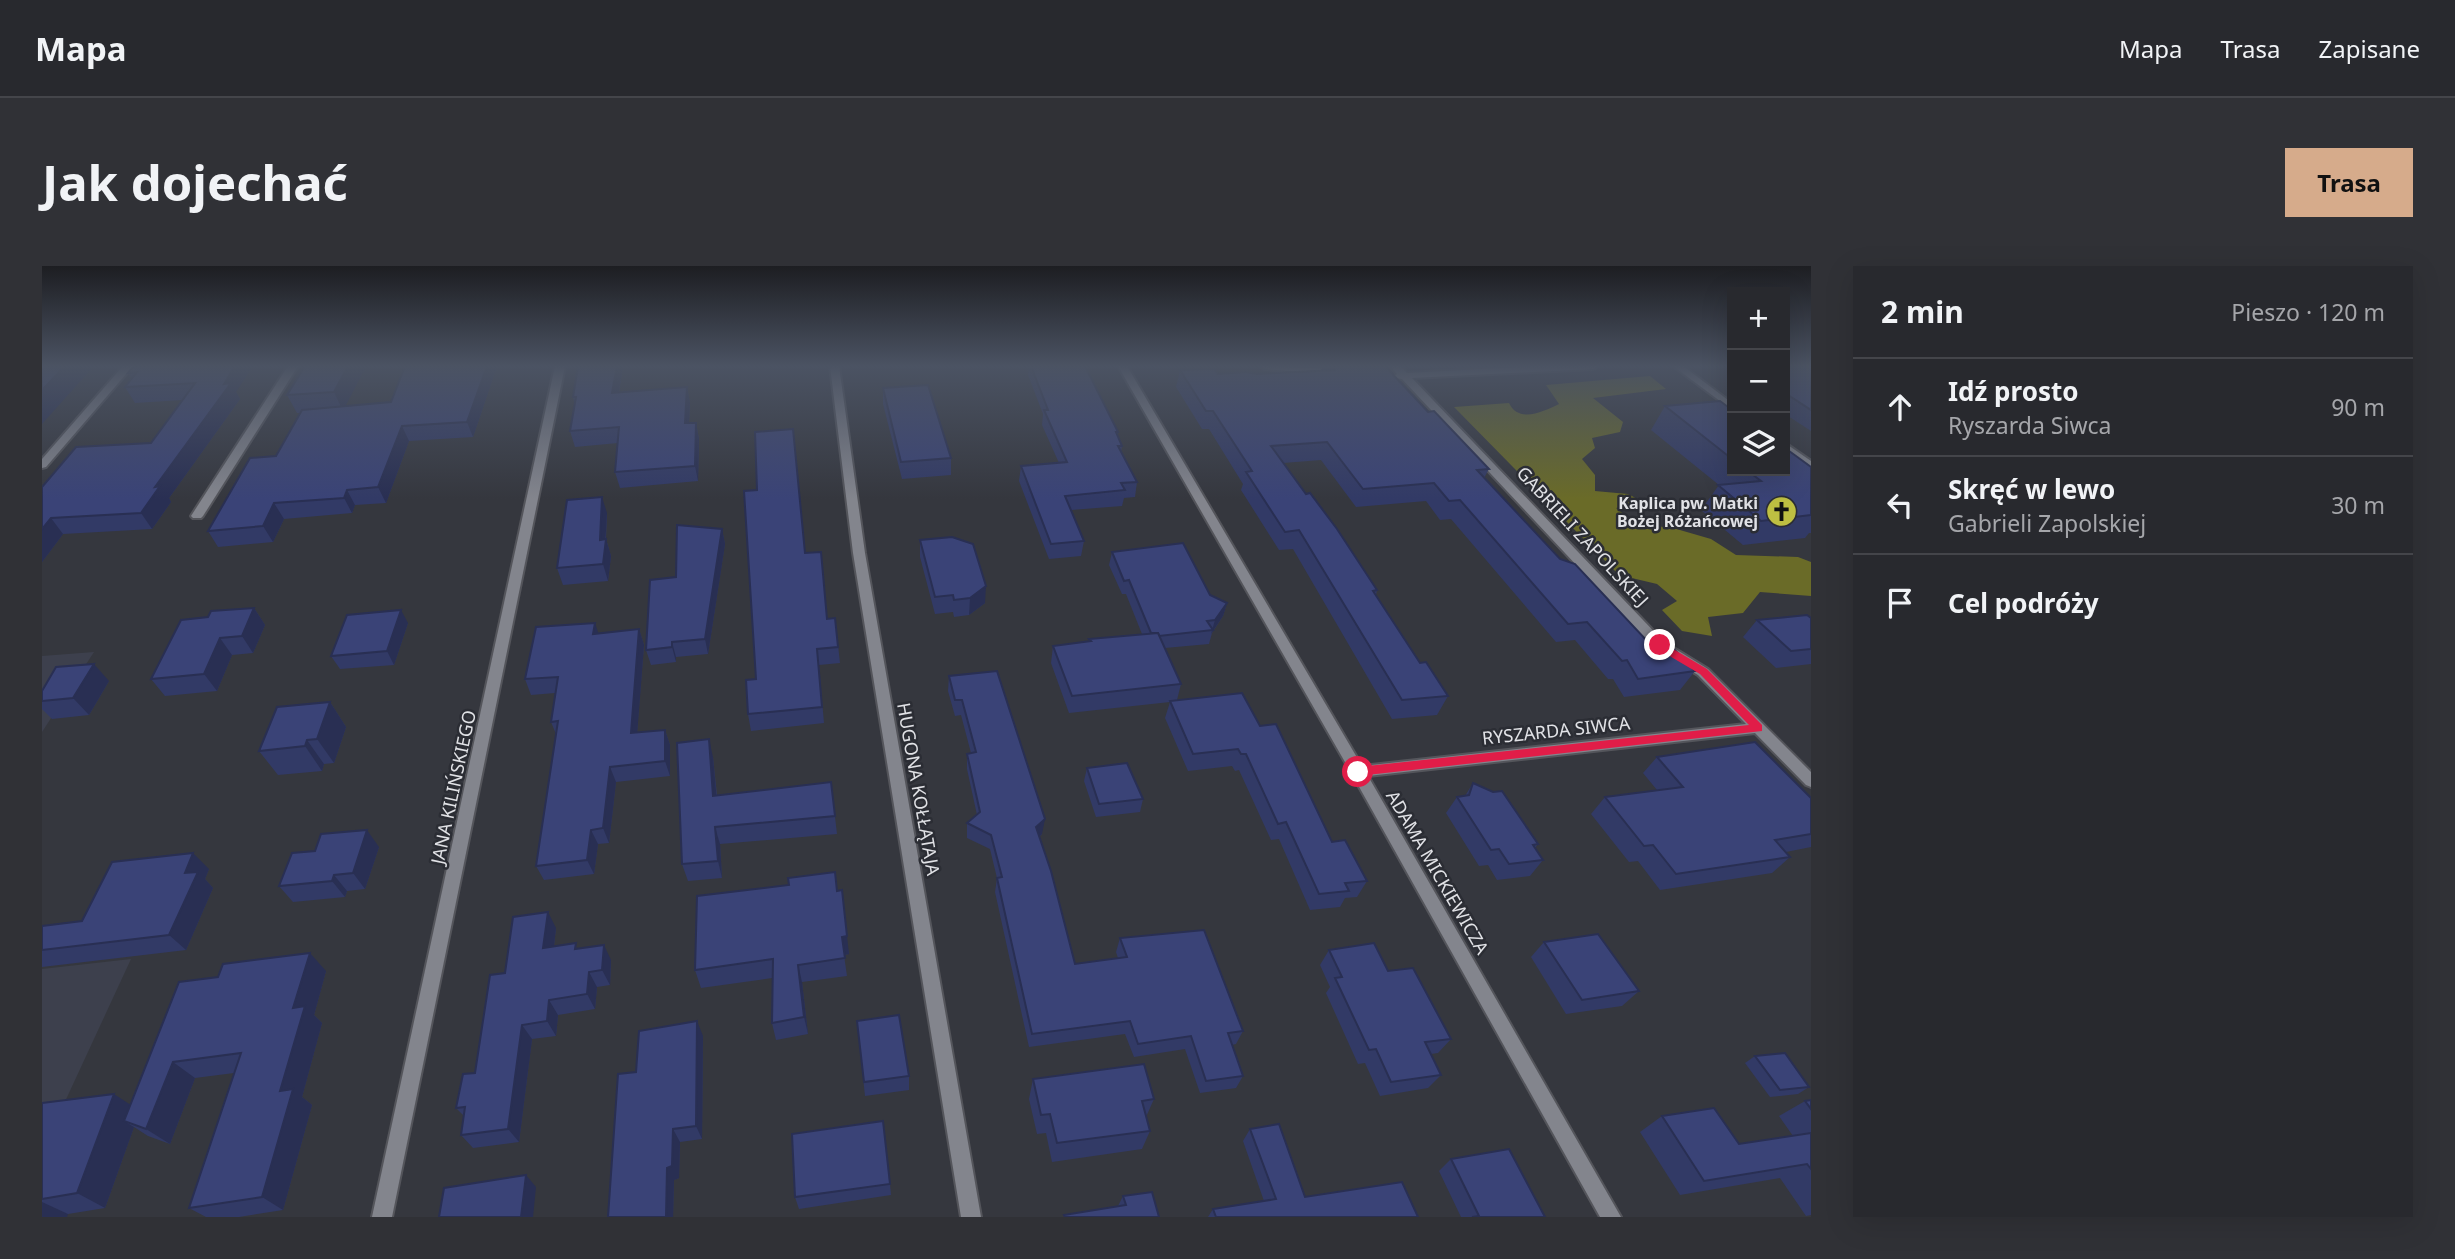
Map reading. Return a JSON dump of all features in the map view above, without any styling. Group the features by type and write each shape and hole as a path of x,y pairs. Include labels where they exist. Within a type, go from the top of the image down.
{"street":[{"path":"42,464 89,410"},
{"path":"197,516 265,410"},
{"name":"JANA KILIŃSKIEGO","path":"382,1217 551,410"},
{"name":"HUGONA KOŁŁĄTAJA","path":"840,410 859,552 971,1217"},
{"name":"ADAMA MICKIEWICZA","path":"1148,410 1358,772 1611,1217"},
{"name":"GABRIELI ZAPOLSKIEJ","path":"1437,410 1660,645 1703,672 1811,781"},
{"path":"1790,450 1811,466"},
{"name":"RYSZARDA SIWCA","path":"1358,772 1758,728"}],"shaded area":[{"path":"1457,410 1515,410 1532,414 1545,410 1608,410 1623,422 1620,432 1592,438 1595,448 1582,459 1595,475 1595,491 1628,494 1643,502 1616,508 1637,524 1673,528 1711,539 1736,555 1798,557 1811,562 1811,596 1760,592 1743,613 1708,617 1712,636 1682,631 1662,610 1677,601 1657,584 1619,575"},
{"path":"94,652 42,732 42,656"},
{"path":"131,959 56,1121 42,1123 42,969"}],"building":[{"path":"175,410 211,410 155,487 160,486 141,513 51,518 42,529 42,487 76,447 151,443"},
{"path":"302,410 471,410 467,422 402,426 378,487 347,490 344,498 274,503 263,526 208,531 250,458 276,456"},
{"path":"574,410 686,410 685,423 696,423 695,466 615,472 619,427 570,431"},
{"path":"888,410 936,410 951,458 901,462"},
{"path":"1044,410 1107,410 1118,432 1122,446 1118,446 1137,482 1121,483 1125,490 1065,496 1084,541 1051,544 1021,466 1067,462"},
{"path":"1426,410 1428,412 1434,411 1489,469 1477,470 1560,559 1575,564 1648,642 1666,641 1695,671 1638,679 1627,660 1622,661 1587,622 1568,624 1460,500 1449,501 1434,483 1363,489 1327,442 1271,446 1306,494 1310,493 1337,529 1420,663 1426,662 1448,696 1402,700 1299,530 1285,532 1246,472 1252,471 1213,411 1206,411"},
{"path":"1671,410 1727,410 1727,455"},
{"path":"793,429 805,553 821,552 827,619 835,618 838,647 817,649 822,707 748,714 746,680 756,679 744,491 757,490 755,432"},
{"path":"1790,452 1811,467 1811,515 1761,521 1718,485 1761,481 1754,476 1790,476"},
{"path":"602,497 600,540 606,539 603,564 557,568 567,500"},
{"path":"677,525 722,529 705,639 672,642 672,647 646,650 650,580 676,577"},
{"path":"952,537 973,544 986,586 970,598 954,600 953,595 935,597 920,540"},
{"path":"1183,543 1210,595 1227,603 1215,620 1207,621 1213,630 1159,636 1158,633 1151,633 1129,580 1124,581 1112,552"},
{"path":"254,608 242,636 220,638 204,674 151,679 181,620 208,617 211,611"},
{"path":"401,610 387,651 331,656 347,615"},
{"path":"1807,615 1811,618 1811,649 1791,651 1757,620"},
{"path":"595,623 593,634 639,629 631,733 665,730 665,761 610,767 603,828 591,830 587,860 536,866 558,721 551,722 558,677 525,679 536,627"},
{"path":"1158,633 1181,684 1072,696 1053,646 1091,641 1089,639"},
{"path":"94,664 73,698 42,701 42,691 56,667"},
{"path":"997,671 1045,819 1036,827 1051,871 1075,964 1127,957 1120,938 1204,930 1243,1031 1228,1033 1243,1076 1206,1081 1191,1036 1138,1044 1130,1021 1032,1034 997,878 1002,877 991,835 967,823 980,812 967,754 976,752 962,700 955,700 949,676"},
{"path":"1242,693 1260,726 1276,724 1332,842 1345,840 1367,881 1345,883 1349,891 1319,894 1286,822 1278,824 1246,754 1241,754 1238,749 1193,754 1170,701"},
{"path":"330,702 317,739 307,740 305,746 259,751 277,707"},
{"path":"709,739 713,796 831,782 835,816 715,827 718,861 682,864 677,743"},
{"path":"1755,742 1811,798 1811,834 1775,840 1790,857 1676,874 1653,845 1644,846 1605,797 1683,787 1657,757"},
{"path":"1127,763 1143,799 1099,804 1087,768"},
{"path":"1473,783 1493,792 1502,791 1538,844 1533,845 1543,860 1509,864 1499,849 1491,850 1457,797 1469,795"},
{"path":"367,830 353,873 334,875 332,881 279,886 292,853 315,851 321,834"},
{"path":"193,853 185,873 198,872 169,935 42,950 42,926 82,921 112,862"},
{"path":"835,872 837,891 842,890 847,936 842,937 845,958 798,965 804,1017 772,1023 773,959 695,970 697,896 789,885 788,878"},
{"path":"548,912 543,948 576,943 575,949 604,945 602,970 589,972 587,994 549,1000 547,1021 522,1025 508,1129 461,1135 465,1107 456,1108 463,1074 475,1073 490,975 505,973 513,917"},
{"path":"1598,934 1639,991 1582,1000 1544,942"},
{"path":"1374,943 1388,971 1413,968 1451,1039 1425,1042 1441,1075 1391,1082 1376,1049 1369,1050 1335,978 1342,977 1329,950"},
{"path":"310,953 293,1008 305,1006 280,1091 293,1089 262,1197 189,1208 241,1053 173,1062 146,1129 124,1121 179,982 218,977 223,964"},
{"path":"899,1015 909,1076 864,1082 857,1021"},
{"path":"697,1021 696,1126 673,1129 672,1166 667,1168 666,1217 608,1217 618,1074 636,1072 639,1031"},
{"path":"1785,1053 1809,1087 1780,1090 1755,1056"},
{"path":"1144,1064 1154,1099 1142,1101 1150,1131 1057,1143 1050,1114 1041,1115 1033,1079"},
{"path":"114,1094 77,1193 42,1199 42,1103"},
{"path":"1714,1108 1739,1144 1811,1133 1811,1169 1807,1164 1704,1181 1662,1116"},
{"path":"883,1121 890,1184 795,1197 792,1134"},
{"path":"1279,1124 1305,1197 1402,1182 1418,1217 1216,1217 1213,1209 1276,1199 1250,1129"},
{"path":"1509,1149 1545,1217 1472,1217 1479,1216 1451,1159"},
{"path":"526,1175 521,1217 439,1217 444,1188"},
{"path":"1152,1192 1159,1217 1064,1215 1126,1205 1123,1196"}],"place":[{"name":"Kaplica pw. Matki Bożej Różańcowej","path":"1781,512"}],"route":[{"path":"1358,772 1758,728 1703,672 1660,645"}]}
